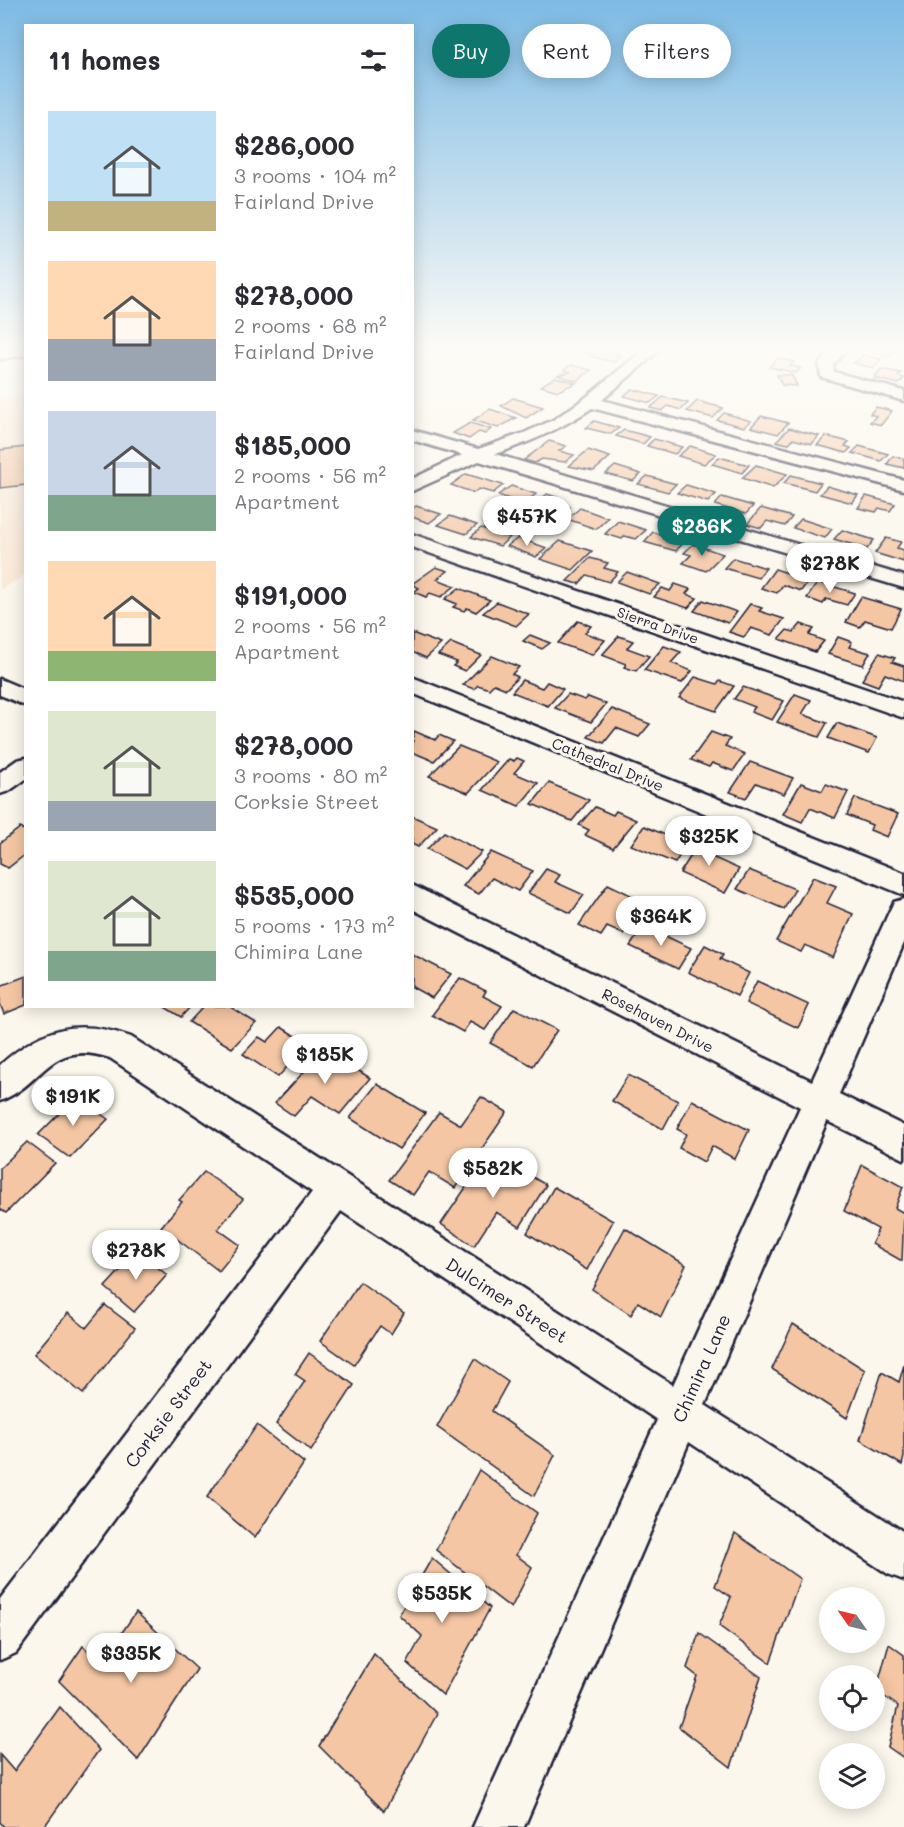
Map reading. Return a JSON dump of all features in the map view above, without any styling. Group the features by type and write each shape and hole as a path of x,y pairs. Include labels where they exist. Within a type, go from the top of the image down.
{"street":[{"path":"414,485 477,455 540,432"},
{"path":"704,432 904,485"},
{"path":"414,436 904,582"},
{"name":"Sierra Drive","path":"414,541 904,710"},
{"name":"Cathedral Drive","path":"414,685 904,884"},
{"path":"0,686 24,698"},
{"path":"0,784 24,767"},
{"name":"Rosehaven Drive","path":"414,897 904,1143"},
{"name":"Chimira Lane","path":"498,1827 904,910"},
{"name":"Dulcimer Street","path":"0,1086 21,1066 45,1050 72,1039 98,1039 120,1047 336,1190 904,1558"},
{"name":"Corksie Street","path":"0,1637 336,1190"}],"shaded area":[{"path":"0,432 24,432 24,576 0,590"}],"building":[{"path":"454,432 479,432 469,439"},
{"path":"621,432 632,432 650,437 643,444 616,436"},
{"path":"785,432 805,432 819,436 812,444 793,439 788,444 776,441"},
{"path":"826,436 849,442 845,446 851,448 846,453 817,445"},
{"path":"654,439 682,447 675,454 647,446"},
{"path":"549,441 566,446 559,451 574,455 565,462 542,459 535,463 524,460"},
{"path":"690,446 716,454 704,464 678,456"},
{"path":"859,446 888,454 881,461 852,453"},
{"path":"24,447 24,485 0,488 0,450"},
{"path":"588,450 610,457 594,471 569,466"},
{"path":"893,456 904,459 904,468 887,464"},
{"path":"719,457 749,465 742,473 712,464"},
{"path":"756,465 787,474 773,488 742,478"},
{"path":"615,466 641,474 633,481 606,474"},
{"path":"466,474 503,485 493,493 479,489 474,493 451,485"},
{"path":"791,475 821,483 815,491 784,483"},
{"path":"647,476 676,484 668,492 638,484"},
{"path":"686,485 716,494 708,502 677,493"},
{"path":"511,486 536,494 523,504 498,495"},
{"path":"827,486 858,495 852,503 820,494"},
{"path":"547,494 559,498 553,502 570,507 561,516 532,507"},
{"path":"866,496 895,504 890,511 879,508 876,512 858,508"},
{"path":"722,497 753,506 746,514 715,505"},
{"path":"416,506 441,514 429,523 414,518"},
{"path":"580,508 608,518 596,529 567,519"},
{"path":"761,508 792,517 785,526 767,521 761,528 747,524"},
{"path":"450,516 477,525 466,534 438,525"},
{"path":"801,519 832,529 825,538 793,528"},
{"path":"618,521 646,530 636,539 625,536 622,539 605,534"},
{"path":"481,528 510,537 500,546 471,537"},
{"path":"842,530 874,540 867,549 834,539"},
{"path":"653,532 684,542 676,551 644,542"},
{"path":"518,538 547,548 536,557 507,546"},
{"path":"886,538 901,542 897,548 904,550 904,562 875,553"},
{"path":"560,541 592,551 573,570 540,559"},
{"path":"693,544 723,554 706,571 683,563 691,555 684,553"},
{"path":"590,558 608,563 604,568 618,572 609,582 587,575 579,584 567,581"},
{"path":"733,558 766,568 758,578 724,568"},
{"path":"436,567 448,571 437,579 455,586 441,597 430,593 426,597 414,592 419,588 414,583"},
{"path":"775,569 809,580 801,591 783,585 777,593 761,588"},
{"path":"627,572 660,584 649,594 617,582"},
{"path":"818,582 855,593 847,605 826,599 823,604 807,598"},
{"path":"675,584 690,589 686,594 697,598 688,608 654,597 662,588 670,591"},
{"path":"459,588 490,600 476,612 467,608 464,611 453,607 457,604 445,599"},
{"path":"861,597 901,609 891,628 865,620 860,627 846,622"},
{"path":"703,600 737,612 728,623 694,611"},
{"path":"497,602 529,614 516,626 483,613"},
{"path":"750,604 762,608 759,611 784,619 772,635 751,628 744,637 729,632"},
{"path":"578,621 591,626 585,633 605,640 592,655 558,643"},
{"path":"801,624 814,629 809,635 824,641 815,652 779,639 787,630 794,632"},
{"path":"414,634 441,644 426,658 414,653"},
{"path":"530,635 550,643 542,649 523,641"},
{"path":"619,636 633,641 627,648 649,656 636,671 624,667 626,664 602,655"},
{"path":"838,637 852,642 849,647 870,653 863,665 828,654"},
{"path":"451,643 481,655 465,671 453,666 457,662 438,655"},
{"path":"664,646 681,652 671,663 692,671 682,683 644,670"},
{"path":"879,653 895,658 892,662 904,666 904,681 885,674 878,686 862,680"},
{"path":"492,656 519,667 512,674 518,677 506,689 494,684 489,689 478,685 474,689 463,685"},
{"path":"695,677 717,684 720,681 734,686 716,711 679,698"},
{"path":"522,680 542,688 547,682 563,689 548,706 512,692"},
{"path":"743,687 784,701 772,720 751,712 755,707 734,699"},
{"path":"568,694 585,700 588,697 606,704 591,722 555,708"},
{"path":"795,694 811,700 802,714 827,723 819,737 777,722"},
{"path":"612,709 650,724 639,737 616,728 604,743 588,737"},
{"path":"837,723 877,738 869,753 828,738"},
{"path":"414,731 435,740 439,735 453,741 434,761 414,753"},
{"path":"711,732 730,739 725,746 745,754 733,771 712,763 709,767 691,760"},
{"path":"459,746 497,762 468,793 429,776"},
{"path":"517,758 524,761 514,773 538,783 519,806 482,790 509,759 514,761"},
{"path":"750,762 793,778 784,794 756,783 746,798 730,792"},
{"path":"549,783 589,800 572,821 532,804"},
{"path":"801,783 822,791 826,784 848,792 835,818 810,808 802,822 783,814"},
{"path":"855,798 898,814 887,837 870,830 872,825 847,815"},
{"path":"595,807 613,815 616,811 636,820 613,848 585,835 589,830 579,825"},
{"path":"414,817 437,827 418,847 414,845"},
{"path":"644,826 687,844 675,863 631,845"},
{"path":"20,828 24,830 24,856 8,868 0,864 0,843"},
{"path":"444,832 482,852 465,869 427,849"},
{"path":"702,838 719,845 712,857 739,869 725,893 680,873"},
{"path":"491,852 533,871 518,891 492,878 479,894 463,886"},
{"path":"546,869 560,875 555,882 584,895 571,913 528,893"},
{"path":"749,870 795,889 784,909 737,889"},
{"path":"813,877 836,886 827,903 853,914 833,958 805,945 801,952 776,941"},
{"path":"608,884 645,902 623,934 607,927 601,936 579,925"},
{"path":"644,926 691,948 678,969 630,946"},
{"path":"705,945 723,954 720,959 749,973 737,996 688,972"},
{"path":"414,955 451,974 432,998 414,988"},
{"path":"24,977 24,1006 4,1014 0,1004 0,986"},
{"path":"460,978 486,991 483,996 502,1006 485,1030 470,1022 463,1032 432,1015"},
{"path":"757,981 809,1005 798,1028 746,1003"},
{"path":"166,1008 189,1008 181,1017"},
{"path":"202,1008 232,1008 256,1023 232,1048 189,1022"},
{"path":"514,1008 557,1030 533,1066 490,1043"},
{"path":"281,1027 308,1044 278,1077 243,1054 259,1037 267,1042"},
{"path":"325,1049 370,1078 340,1114 312,1096 294,1116 275,1103"},
{"path":"628,1075 678,1101 663,1129 612,1101"},
{"path":"377,1084 425,1113 399,1149 350,1118"},
{"path":"76,1097 108,1119 70,1158 38,1135"},
{"path":"481,1097 507,1112 455,1188 429,1172 413,1195 389,1180 439,1112 461,1125"},
{"path":"692,1100 749,1130 735,1159 712,1146 704,1162 679,1148 686,1134 677,1129"},
{"path":"27,1142 55,1163 6,1213 0,1209 0,1168"},
{"path":"490,1152 546,1185 520,1227 496,1212 474,1246 441,1224"},
{"path":"862,1165 903,1187 895,1208 904,1213 902,1261 872,1244 878,1229 844,1211"},
{"path":"204,1172 243,1199 218,1229 240,1245 219,1271 161,1227 182,1202 179,1200"},
{"path":"554,1187 613,1221 587,1270 527,1233"},
{"path":"625,1228 686,1265 661,1317 638,1302 631,1315 592,1289"},
{"path":"138,1251 167,1275 134,1312 105,1287"},
{"path":"360,1282 404,1313 391,1334 380,1326 354,1365 320,1341"},
{"path":"105,1305 135,1328 83,1394 34,1354 68,1313 86,1328"},
{"path":"793,1324 865,1370 847,1418 772,1369"},
{"path":"309,1353 354,1385 311,1451 276,1424 305,1381 295,1374"},
{"path":"475,1359 508,1382 492,1411 555,1455 534,1496 437,1427"},
{"path":"904,1365 904,1457 902,1465 860,1440 882,1372 899,1382"},
{"path":"257,1425 304,1463 255,1538 207,1497"},
{"path":"479,1470 537,1513 516,1555 532,1567 511,1608 436,1550"},
{"path":"735,1533 800,1579 770,1663 719,1626 731,1597 715,1586"},
{"path":"432,1558 490,1608 443,1695 407,1663 422,1636 399,1615"},
{"path":"136,1612 197,1669 138,1760 59,1681 83,1646 101,1663"},
{"path":"699,1633 761,1677 731,1767 679,1727 697,1676 687,1668"},
{"path":"889,1644 904,1655 904,1758 888,1747 898,1706 885,1697 885,1665 883,1665"},
{"path":"374,1654 437,1714 384,1811 319,1746"},
{"path":"60,1707 99,1750 44,1827 4,1827 0,1822 0,1755 14,1771"}]}
